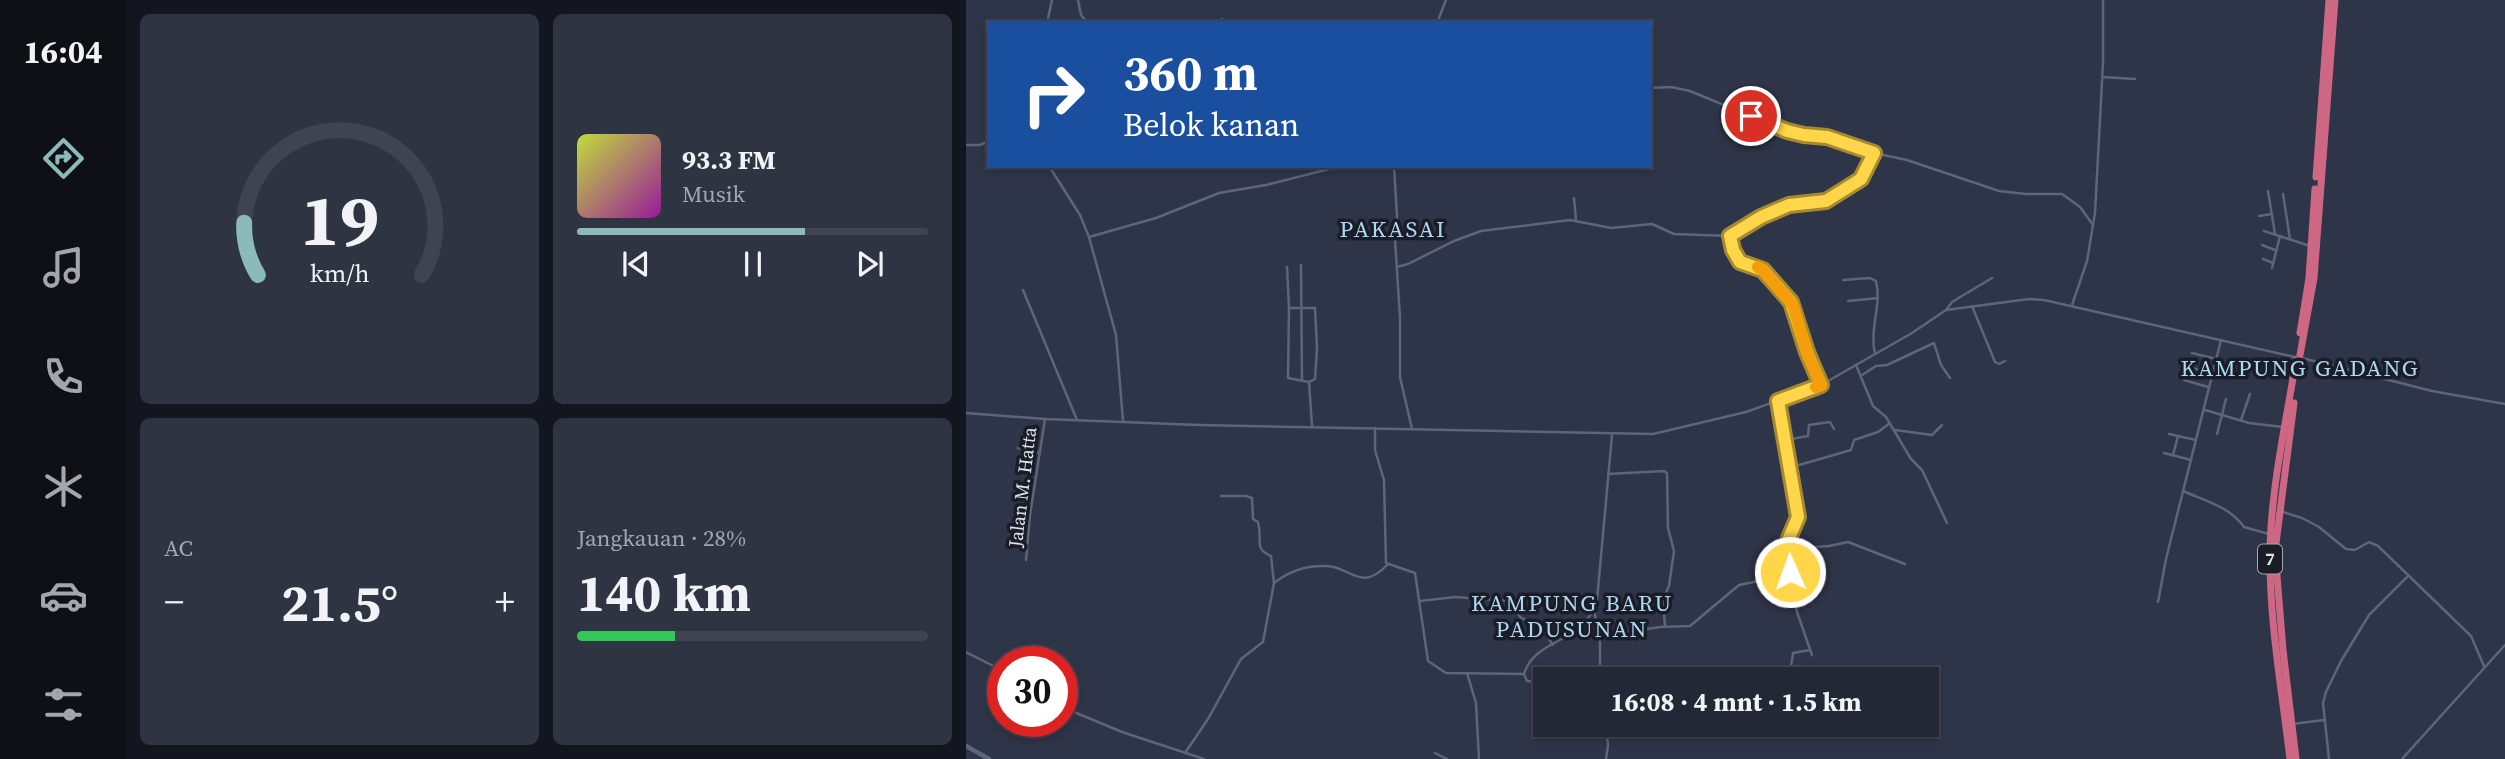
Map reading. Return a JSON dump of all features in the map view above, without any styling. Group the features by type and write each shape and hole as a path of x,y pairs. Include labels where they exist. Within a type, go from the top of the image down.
{"highway":[{"path":"2298,358 2309,309 2329,0"},
{"path":"2312,261 2310,246 2336,0"},
{"name":"7","path":"2290,759 2280,650 2274,536 2286,428 2298,358"},
{"name":"7","path":"2274,536 2280,512 2298,358"},
{"name":"7","path":"2280,650 2296,759"}],"street":[{"path":"1047,21 1052,0"},
{"path":"1078,0 1081,15 1086,21"},
{"path":"1438,21 1446,0"},
{"path":"2072,306 2088,261 2093,225 2102,77 2103,0"},
{"path":"2102,77 2135,79"},
{"path":"1652,88 1671,87 1690,91 1787,131 1827,137 1999,191 2062,194 2080,207 2093,225"},
{"path":"966,145 987,142"},
{"path":"1397,267 1480,231 1576,220 1611,228 1652,224 1674,234 1730,236 1761,217 1789,205 1826,201 1861,179 1874,153"},
{"path":"1050,168 1080,215 1089,237 1115,335 1123,422"},
{"path":"1089,237 1156,218 1219,193 1332,168"},
{"path":"1394,168 1400,377 1412,429"},
{"path":"2268,191 2275,234"},
{"path":"2283,194 2290,239"},
{"path":"1574,198 1576,220"},
{"path":"2259,216 2272,214"},
{"path":"2264,231 2310,246"},
{"path":"1730,236 1733,250 1740,262 1763,270 1793,305 1807,352 1821,385"},
{"path":"2272,268 2280,236"},
{"path":"2262,245 2276,250"},
{"path":"2263,259 2273,263"},
{"path":"1301,264 1302,380"},
{"path":"1287,267 1287,378 1309,382 1315,379 1315,308 1289,308"},
{"path":"1843,280 1875,278 1878,298 1872,334 1875,354"},
{"path":"966,413 1123,422 1653,434 1746,412 1821,385 1946,310 1952,302 1992,278"},
{"path":"1023,290 1077,420"},
{"path":"1848,301 1878,298"},
{"path":"1946,310 2040,299 2432,391 2505,404"},
{"path":"1972,306 1995,362 1998,364 2005,361"},
{"path":"2158,603 2221,340"},
{"path":"1861,376 1877,365 1887,365 1934,343 1941,365 1950,378"},
{"path":"2192,353 2217,359"},
{"path":"1856,365 1873,406 1890,423 1911,458 1922,470 1947,523"},
{"path":"2187,367 2213,373"},
{"path":"2184,380 2208,387"},
{"path":"1309,382 1312,426"},
{"path":"2241,421 2250,394"},
{"path":"2217,434 2226,399"},
{"path":"1778,401 1798,517 1789,538 1789,575 1797,612 1812,655"},
{"path":"2205,410 2241,421 2286,428"},
{"name":"Jalan M. Hatta","path":"1026,560 1045,419"},
{"path":"1786,440 1808,436 1809,425 1830,422 1834,429"},
{"path":"1791,467 1851,450 1854,440 1878,432 1890,423"},
{"path":"1894,430 1932,435 1942,425"},
{"path":"1375,428 1376,450 1384,481 1387,565"},
{"path":"2169,434 2196,440"},
{"path":"1524,674 1531,659 1582,628 1594,611 1599,589 1612,435"},
{"path":"2173,455 2178,436"},
{"path":"1018,448 1040,453"},
{"path":"2164,453 2191,460"},
{"path":"1608,474 1667,473 1668,528 1674,551 1670,583 1663,599 1665,627"},
{"path":"2183,491 2230,511 2244,527 2274,536"},
{"path":"1185,753 1208,719 1241,659 1263,642 1273,583 1271,556 1260,550 1260,530 1258,522 1253,519 1252,498 1221,496"},
{"path":"2280,512 2298,516 2319,527 2349,550 2355,550 2367,542 2374,543 2471,636 2484,666"},
{"path":"1789,549 1848,542 1905,564"},
{"path":"1273,583 1290,572 1329,566 1360,578 1375,574 1387,565 1414,571 1428,661 1443,672 1524,674"},
{"path":"1600,636 1690,626 1745,583 1789,575"},
{"path":"2329,759 2324,696 2341,661 2373,610 2408,577"},
{"path":"1420,601 1450,597 1510,601 1520,617 1543,630 1553,645"},
{"path":"1594,611 1600,636 1600,667"},
{"path":"2402,759 2505,645"},
{"path":"1791,667 1793,653 1810,649"},
{"path":"966,652 987,663"},
{"path":"1467,673 1476,703 1479,759"},
{"path":"1524,674 1529,683 1533,683"},
{"path":"1078,714 1122,732 1204,759"},
{"path":"2292,724 2324,720"},
{"path":"1606,759 1607,737"},
{"path":"966,746 989,759"},
{"path":"1435,753 1447,759"}],"slow traffic":[{"path":"1758,267 1795,309 1807,352 1821,385 1816,387"}],"district":[{"name":"PAKASAI","path":"1393,229"},
{"name":"KAMPUNG GADANG","path":"2300,368"},
{"name":"KAMPUNG BARU PADUSUNAN","path":"1572,616"}],"route":[{"path":"1751,116 1787,131 1827,137 1874,153 1861,179 1826,201 1789,205 1756,219 1730,236 1733,250 1740,262 1763,270 1793,305 1807,352 1821,385 1778,401 1798,517 1789,538 1790,572"}]}
